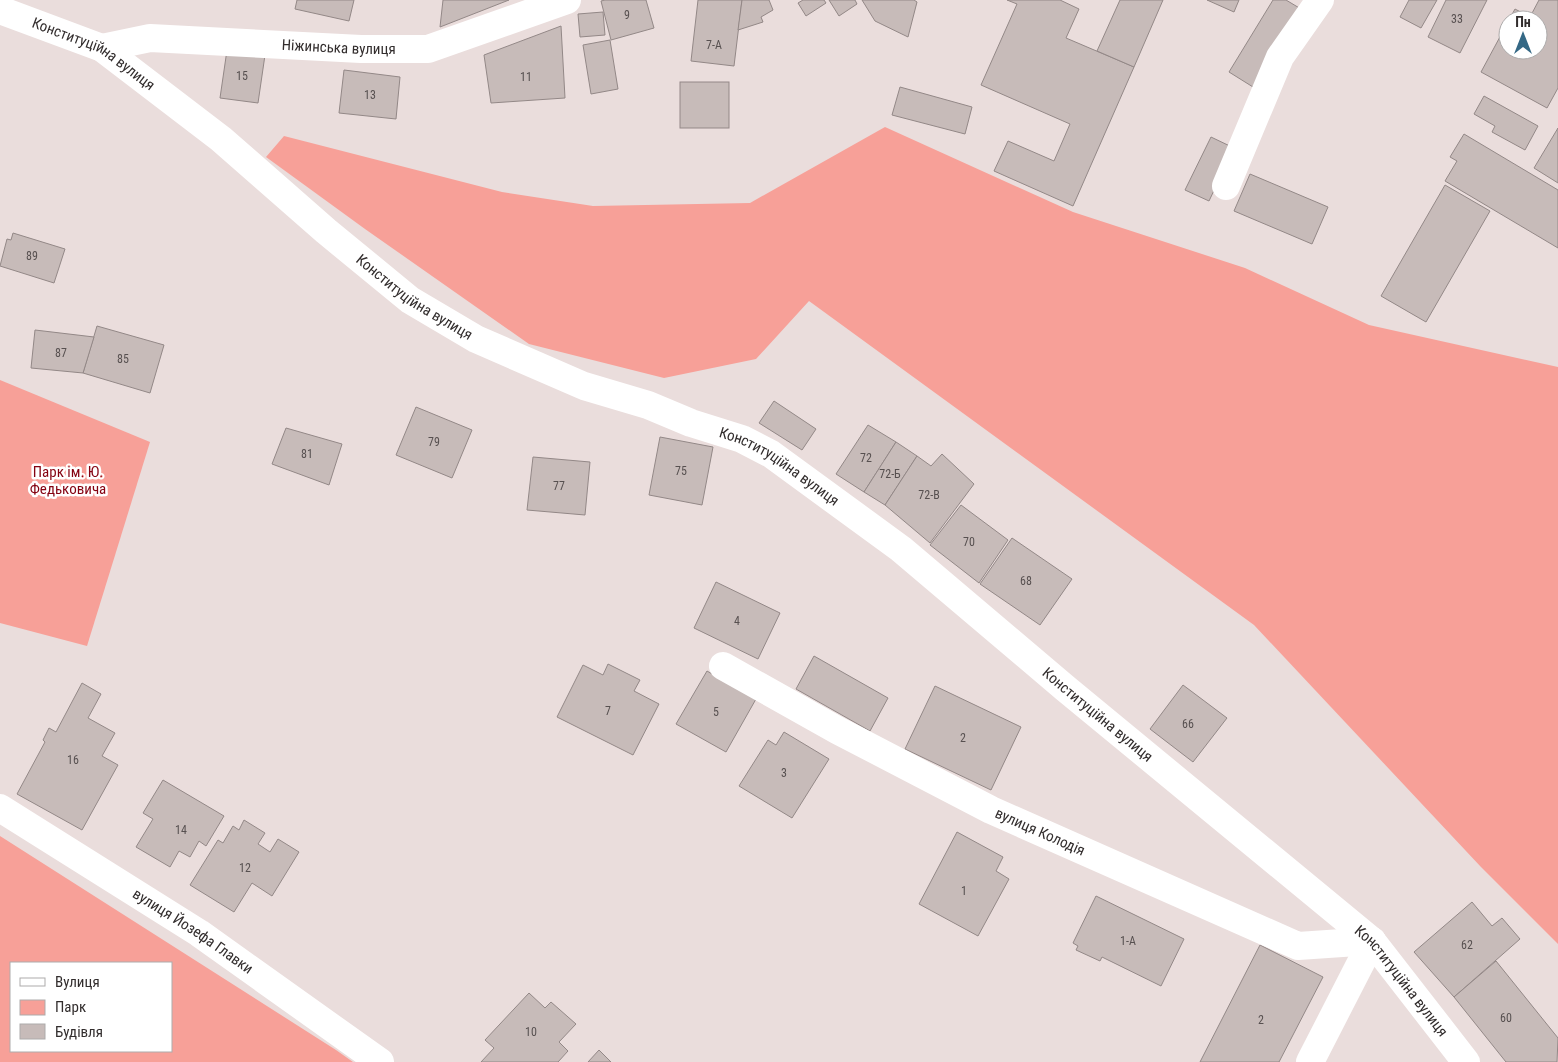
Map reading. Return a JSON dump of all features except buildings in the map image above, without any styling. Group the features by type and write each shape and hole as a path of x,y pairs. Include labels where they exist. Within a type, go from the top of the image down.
{"street":[{"name":"Ніжинська вулиця","path":"102,48 150,38 361,49 428,49 567,0"},
{"path":"1226,186 1280,57 1320,0"},
{"name":"Конституційна вулиця","path":"0,10 102,48 221,139 326,231 410,300 476,340 584,386 648,405 692,423 742,439 771,454 902,549 1066,688 1372,940 1466,1062"},
{"name":"вулиця Колодія","path":"722,666 837,730 991,810 1298,946 1372,940"},
{"name":"вулиця Йозефа Главки","path":"0,808 199,932 380,1062"},
{"path":"1310,1062 1372,940"}],"green space":[{"path":"885,127 1073,212 1245,268 1369,325 1558,367 1558,944 1481,867 1254,625 809,301 756,359 664,378 529,344 266,157 284,136 502,192 593,206 750,203"},
{"name":"Парк ім. Ю. Федьковича","path":"0,380 150,442 87,646 0,623"},
{"path":"0,836 336,1050 353,1062 0,1062"}]}
